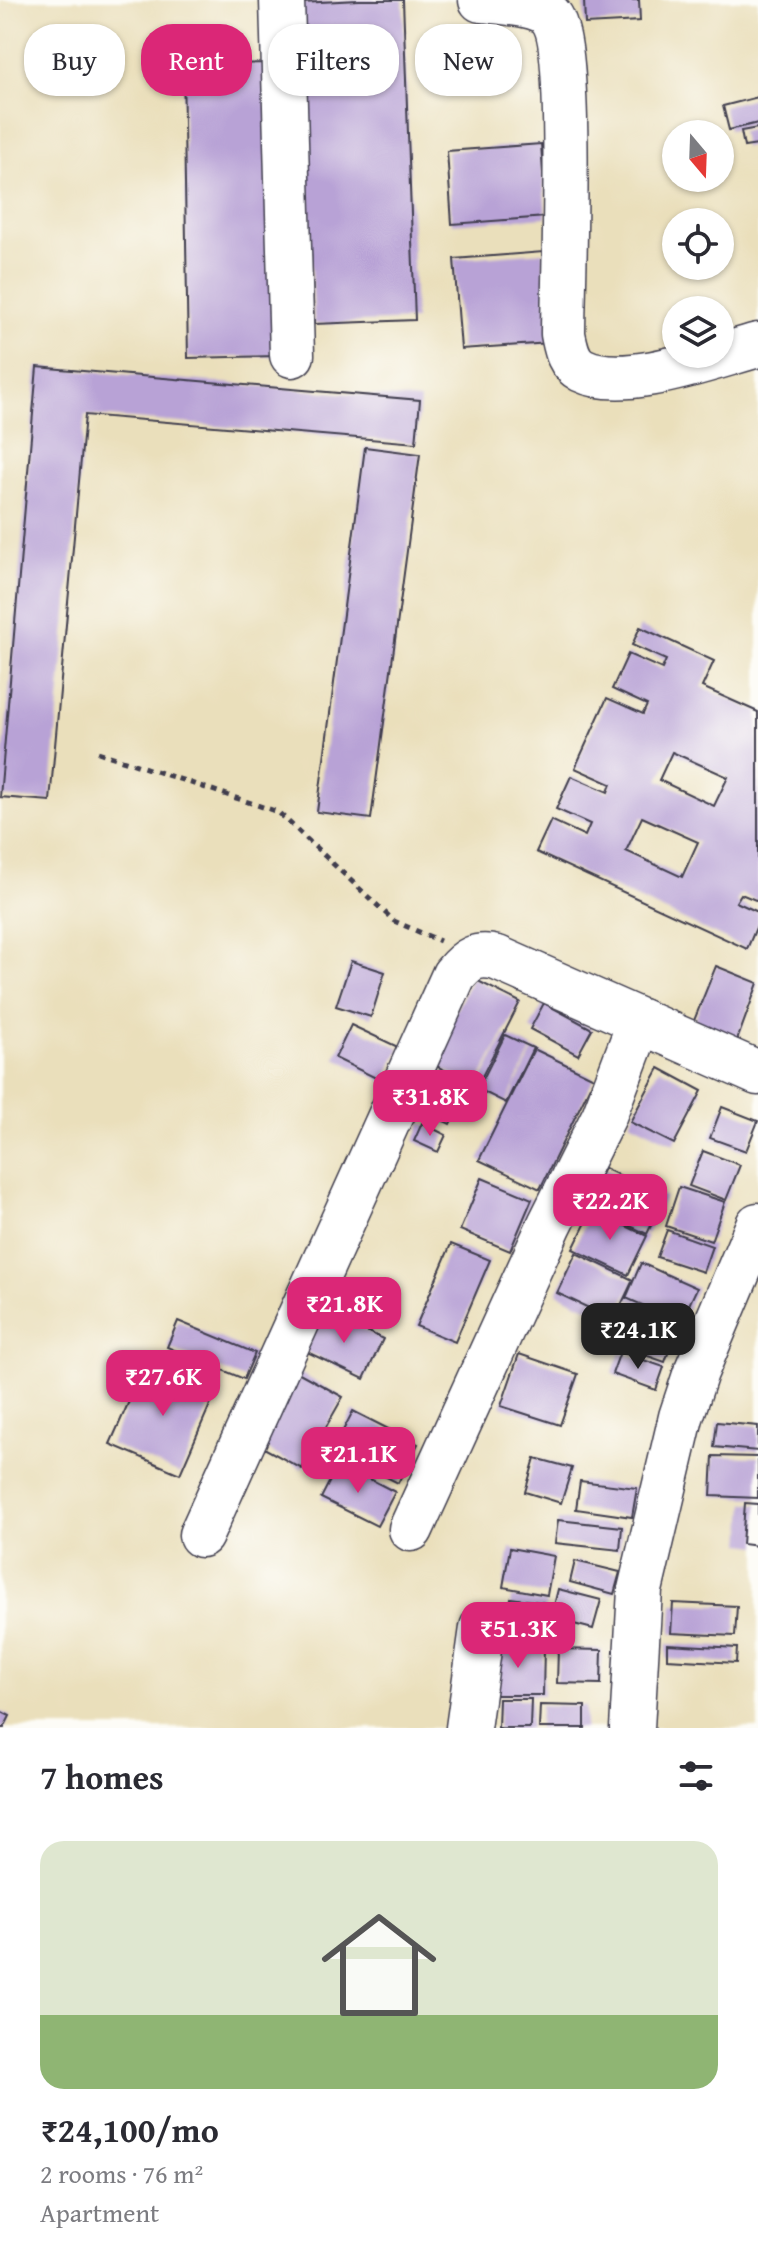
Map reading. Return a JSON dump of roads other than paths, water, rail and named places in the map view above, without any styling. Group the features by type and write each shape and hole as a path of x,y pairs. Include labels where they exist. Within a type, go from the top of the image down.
{"street":[{"path":"282,0 292,355"},
{"path":"481,0 541,8 551,17 558,33 564,89 563,334 567,355 581,370 633,378 758,345"},
{"path":"201,1535 454,975 464,963 485,955 497,958 758,1073"},
{"path":"411,1529 550,1224 604,1116 640,1021"},
{"path":"632,1728 640,1590 681,1417 696,1372 745,1289 758,1225"},
{"path":"468,1728 482,1628"}]}
